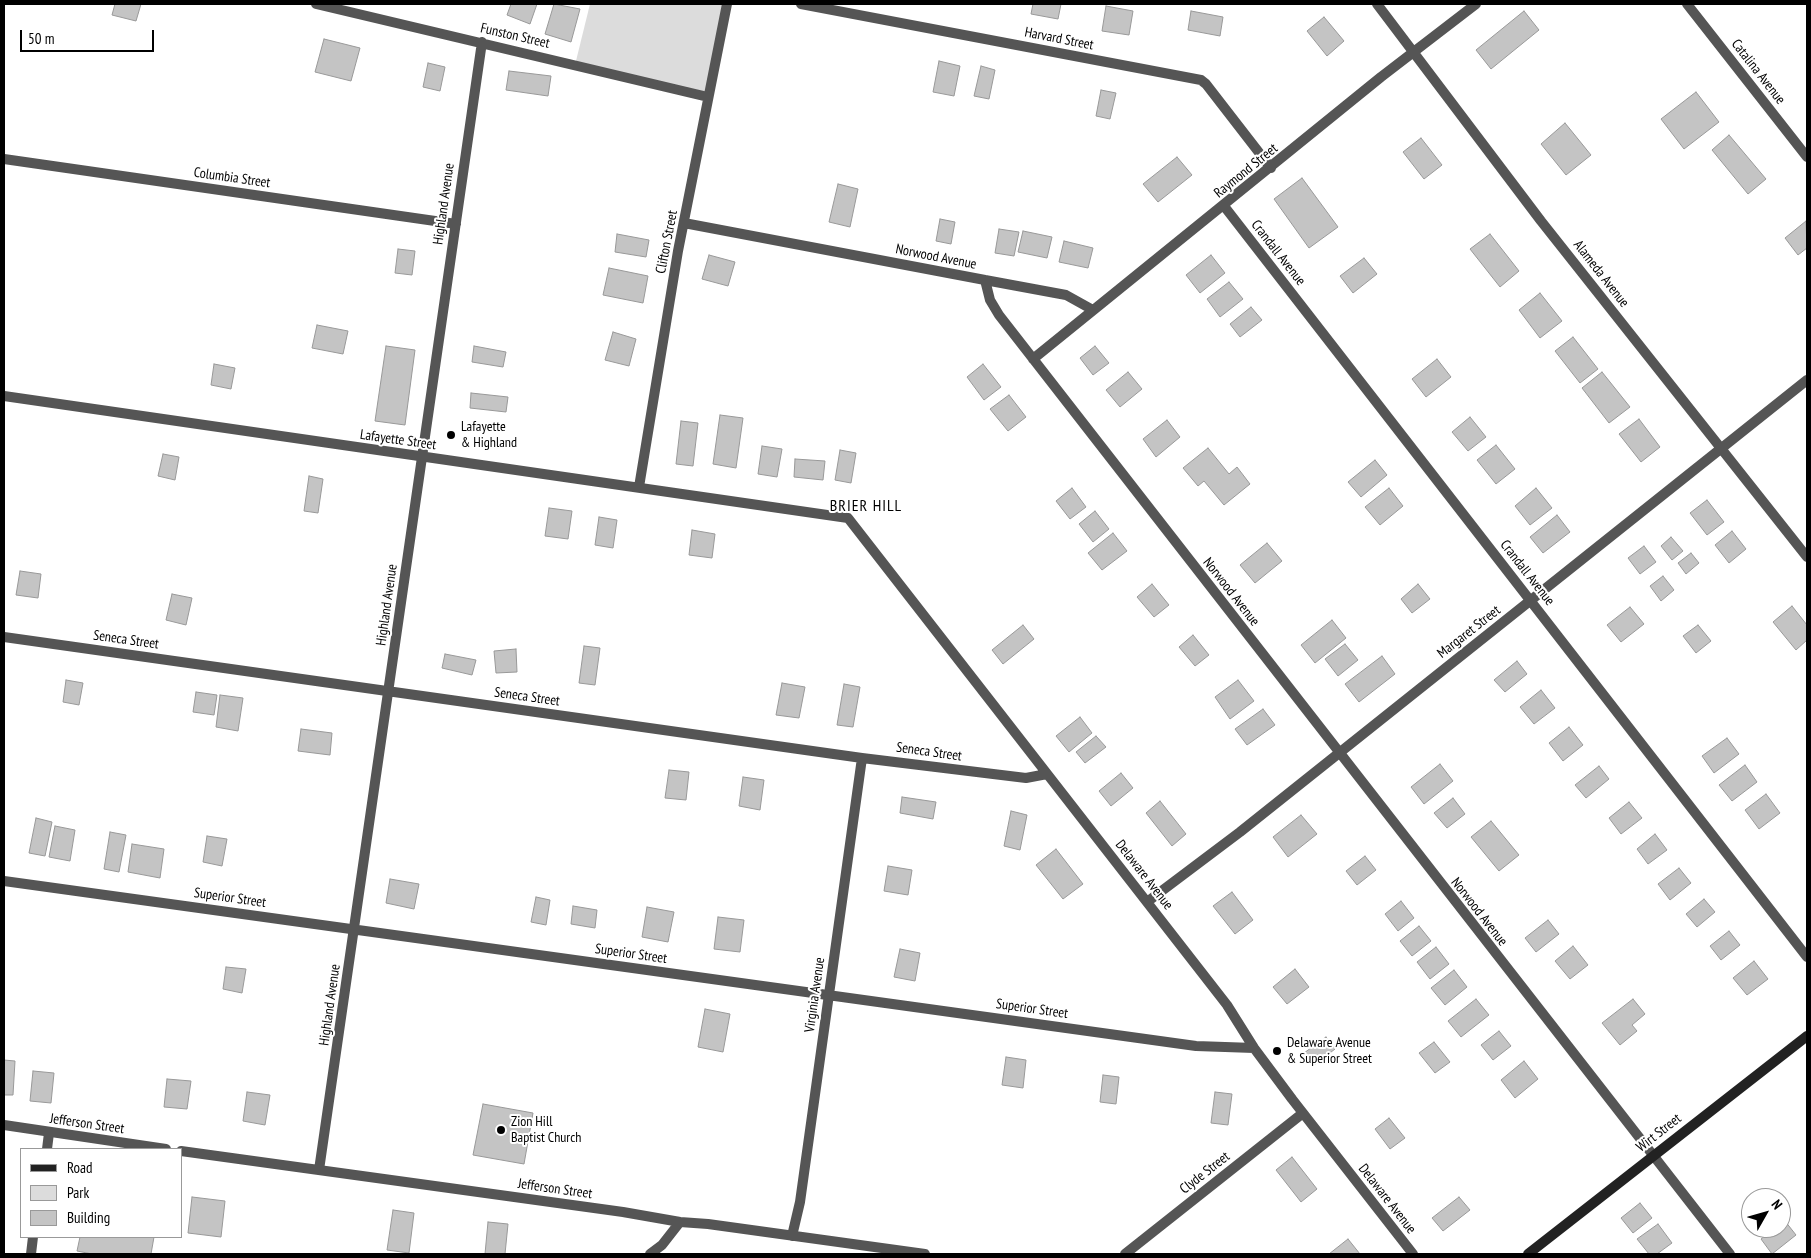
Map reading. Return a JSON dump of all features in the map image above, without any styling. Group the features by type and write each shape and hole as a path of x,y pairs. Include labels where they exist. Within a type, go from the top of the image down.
{"main road":[{"name":"Wirt Street","path":"1528,1254 1807,1036"}],"street":[{"name":"Funston Street","path":"316,4 708,97"},
{"name":"Clifton Street","path":"639,487 684,223 727,4"},
{"name":"Harvard Street","path":"801,4 1200,80 1206,84 1271,168"},
{"name":"Alameda Avenue","path":"1377,4 1541,221 1807,558"},
{"name":"Raymond Street","path":"1033,359 1476,4"},
{"name":"Catalina Avenue","path":"1687,4 1807,157"},
{"name":"Highland Avenue","path":"319,1170 482,42"},
{"name":"Columbia Street","path":"4,159 456,224"},
{"name":"Crandall Avenue","path":"1224,206 1807,957"},
{"name":"Norwood Avenue","path":"684,223 984,280 990,300 1033,359 1651,1156 1730,1254"},
{"path":"984,280 1066,295 1093,310"},
{"name":"Margaret Street","path":"1147,902 1240,832 1807,380"},
{"name":"Lafayette Street","path":"4,396 848,518"},
{"name":"Delaware Avenue","path":"848,518 1227,1005 1254,1048 1412,1254"},
{"name":"Seneca Street","path":"4,637 862,758 1026,778 1047,774"},
{"name":"Virginia Avenue","path":"792,1236 800,1202 862,758"},
{"name":"Superior Street","path":"4,881 1196,1046 1254,1048"},
{"name":"Clyde Street","path":"1125,1254 1303,1113"},
{"name":"Jefferson Street","path":"4,1125 159,1148"},
{"path":"47,1148 49,1133"},
{"name":"Jefferson Street","path":"182,1151 623,1212 680,1222 924,1254"},
{"path":"650,1254 662,1245 680,1222"},
{"path":"31,1254 33,1238"}],"green space":[{"path":"590,4 727,4 708,97 575,65"}],"building":[{"path":"115,4 141,4 136,21 112,15"},
{"path":"511,4 537,4 530,24 507,15"},
{"path":"554,4 580,9 571,42 545,34"},
{"path":"1033,4 1061,4 1058,19 1031,14"},
{"path":"1106,6 1133,11 1129,35 1102,31"},
{"path":"1191,11 1223,17 1220,36 1188,30"},
{"path":"1524,11 1539,30 1491,69 1476,50"},
{"path":"1324,17 1344,41 1327,56 1307,31"},
{"path":"324,39 360,48 351,81 315,72"},
{"path":"939,61 960,66 954,96 933,92"},
{"path":"428,63 445,67 440,91 423,87"},
{"path":"981,66 995,70 989,99 974,96"},
{"path":"509,71 551,76 548,96 506,90"},
{"path":"1101,90 1116,93 1110,119 1096,116"},
{"path":"1696,92 1719,122 1684,149 1661,119"},
{"path":"1565,123 1591,155 1566,175 1541,144"},
{"path":"1729,135 1766,179 1748,194 1712,150"},
{"path":"1421,138 1442,165 1424,179 1403,152"},
{"path":"1177,157 1192,175 1158,202 1143,184"},
{"path":"1302,178 1338,227 1309,248 1274,199"},
{"path":"838,184 858,189 850,227 829,222"},
{"path":"940,219 955,222 951,244 936,241"},
{"path":"1806,221 1807,248 1798,255 1785,238"},
{"path":"999,229 1019,232 1014,256 995,253"},
{"path":"1023,231 1052,237 1047,258 1018,252"},
{"path":"617,234 649,240 646,257 615,252"},
{"path":"1490,234 1519,271 1500,287 1470,249"},
{"path":"1064,241 1093,248 1088,268 1059,262"},
{"path":"398,249 415,251 412,275 395,273"},
{"path":"709,255 735,262 728,286 702,279"},
{"path":"1211,255 1225,273 1200,293 1186,275"},
{"path":"1364,258 1377,274 1353,293 1340,276"},
{"path":"609,268 648,276 643,303 603,295"},
{"path":"1229,282 1243,299 1220,317 1207,299"},
{"path":"1540,293 1562,321 1540,338 1519,310"},
{"path":"1251,307 1262,320 1240,337 1230,324"},
{"path":"317,325 348,331 343,354 312,348"},
{"path":"613,332 636,339 629,366 605,360"},
{"path":"1573,337 1598,369 1580,383 1555,351"},
{"path":"386,346 415,350 405,425 375,421"},
{"path":"474,346 506,352 503,367 472,362"},
{"path":"1095,346 1109,363 1093,375 1080,358"},
{"path":"1437,359 1451,377 1426,397 1412,379"},
{"path":"214,364 235,368 231,389 211,385"},
{"path":"983,364 1001,387 984,400 967,377"},
{"path":"1128,372 1142,389 1120,407 1106,390"},
{"path":"1602,372 1630,407 1609,423 1582,388"},
{"path":"471,393 508,397 506,412 470,408"},
{"path":"1009,395 1026,417 1008,431 990,409"},
{"path":"720,415 743,418 736,468 713,464"},
{"path":"1470,417 1486,437 1468,451 1452,432"},
{"path":"1639,419 1660,447 1641,462 1619,434"},
{"path":"1167,420 1180,437 1156,457 1143,439"},
{"path":"681,421 698,423 693,466 676,464"},
{"path":"1496,445 1515,469 1496,484 1477,460"},
{"path":"762,446 782,449 777,477 758,474"},
{"path":"1208,448 1229,474 1237,467 1250,484 1224,505 1204,481 1198,486 1183,468"},
{"path":"840,450 856,453 851,483 835,480"},
{"path":"163,454 179,457 175,480 158,476"},
{"path":"795,459 825,461 823,480 794,477"},
{"path":"1375,460 1387,475 1361,497 1348,482"},
{"path":"309,476 323,479 318,513 304,511"},
{"path":"1072,488 1086,507 1070,519 1056,501"},
{"path":"1389,488 1403,506 1380,525 1365,507"},
{"path":"1536,488 1552,508 1530,525 1515,506"},
{"path":"1707,500 1724,522 1707,535 1690,513"},
{"path":"549,508 572,511 568,539 545,536"},
{"path":"1095,511 1109,529 1093,542 1079,524"},
{"path":"1557,515 1570,532 1543,553 1530,537"},
{"path":"599,517 617,520 613,548 595,545"},
{"path":"692,530 715,534 712,558 689,555"},
{"path":"1732,531 1746,549 1729,563 1715,545"},
{"path":"1113,533 1127,551 1102,570 1088,553"},
{"path":"1671,537 1683,551 1672,560 1661,546"},
{"path":"1267,543 1282,561 1255,583 1240,565"},
{"path":"1644,546 1656,562 1640,574 1628,558"},
{"path":"1691,553 1699,563 1686,574 1678,563"},
{"path":"20,571 41,574 38,598 16,595"},
{"path":"1663,576 1674,590 1661,601 1650,586"},
{"path":"1152,584 1169,605 1154,617 1137,597"},
{"path":"1418,584 1430,599 1412,613 1401,599"},
{"path":"172,594 192,598 186,625 166,620"},
{"path":"1792,606 1807,625 1807,640 1796,650 1773,622"},
{"path":"1630,607 1644,624 1621,642 1607,625"},
{"path":"1332,620 1346,638 1315,663 1301,645"},
{"path":"1023,625 1034,639 1003,664 992,650"},
{"path":"1698,625 1711,641 1696,653 1683,636"},
{"path":"1193,635 1209,655 1195,666 1179,647"},
{"path":"1345,644 1358,660 1338,676 1325,659"},
{"path":"584,646 600,648 595,685 579,683"},
{"path":"516,649 517,672 496,673 494,651"},
{"path":"445,654 476,660 472,675 442,668"},
{"path":"1382,656 1395,674 1359,702 1345,684"},
{"path":"1517,661 1527,674 1505,692 1494,680"},
{"path":"66,680 83,683 79,705 63,702"},
{"path":"1238,680 1254,701 1230,719 1215,697"},
{"path":"782,683 805,687 799,718 776,715"},
{"path":"844,684 860,687 853,727 837,725"},
{"path":"1541,690 1555,708 1534,724 1520,707"},
{"path":"196,692 217,695 214,715 193,712"},
{"path":"220,695 243,698 238,731 216,727"},
{"path":"1263,709 1275,725 1247,745 1235,729"},
{"path":"1080,717 1092,733 1069,752 1056,736"},
{"path":"1569,727 1583,745 1563,761 1549,743"},
{"path":"301,729 332,733 330,755 298,751"},
{"path":"1096,736 1106,747 1085,763 1076,752"},
{"path":"1727,738 1739,754 1714,773 1702,756"},
{"path":"1440,764 1453,781 1424,804 1411,787"},
{"path":"1745,765 1757,782 1732,801 1719,785"},
{"path":"1599,766 1609,779 1586,798 1575,785"},
{"path":"669,770 689,772 686,800 665,798"},
{"path":"1121,773 1133,788 1111,806 1099,791"},
{"path":"743,777 764,780 760,810 739,806"},
{"path":"1766,794 1780,813 1759,829 1745,810"},
{"path":"902,797 936,802 933,819 900,813"},
{"path":"1453,798 1465,814 1447,828 1434,813"},
{"path":"1160,801 1186,834 1172,846 1146,813"},
{"path":"1629,802 1642,818 1621,834 1609,818"},
{"path":"1011,811 1027,815 1020,850 1004,846"},
{"path":"1301,815 1317,834 1288,857 1273,837"},
{"path":"36,818 52,822 45,856 29,853"},
{"path":"1491,821 1519,855 1499,871 1471,837"},
{"path":"55,826 75,830 70,861 49,857"},
{"path":"110,832 126,835 119,872 104,869"},
{"path":"1655,834 1667,850 1648,864 1637,849"},
{"path":"207,836 227,839 222,866 203,862"},
{"path":"132,844 164,849 160,878 128,872"},
{"path":"1056,849 1083,884 1063,899 1036,865"},
{"path":"1365,856 1376,870 1357,885 1346,871"},
{"path":"888,866 912,870 908,895 884,891"},
{"path":"1679,868 1691,883 1670,900 1658,884"},
{"path":"390,879 419,884 414,909 386,903"},
{"path":"1232,892 1253,920 1235,934 1213,906"},
{"path":"536,897 550,900 546,925 531,922"},
{"path":"1704,899 1715,912 1697,927 1686,914"},
{"path":"1401,901 1414,918 1398,931 1385,914"},
{"path":"573,906 597,910 595,928 571,924"},
{"path":"647,907 674,912 668,942 642,937"},
{"path":"718,917 744,920 740,952 714,949"},
{"path":"1548,920 1559,934 1536,952 1525,938"},
{"path":"1419,926 1431,941 1412,956 1400,941"},
{"path":"1729,931 1740,945 1721,960 1710,946"},
{"path":"1573,946 1588,965 1570,979 1555,961"},
{"path":"1436,947 1449,964 1430,979 1417,962"},
{"path":"900,949 920,953 915,981 894,977"},
{"path":"1754,961 1768,979 1747,995 1733,978"},
{"path":"226,967 246,969 242,993 223,989"},
{"path":"1295,969 1309,987 1287,1004 1273,987"},
{"path":"1454,970 1467,987 1445,1005 1431,988"},
{"path":"1476,999 1489,1015 1461,1037 1448,1021"},
{"path":"1633,999 1645,1014 1632,1025 1637,1031 1620,1045 1602,1023"},
{"path":"705,1009 730,1014 723,1052 698,1047"},
{"path":"1499,1031 1511,1046 1493,1060 1481,1045"},
{"path":"1326,1037 1335,1049 1313,1066 1304,1053"},
{"path":"1434,1042 1450,1062 1435,1073 1419,1053"},
{"path":"1006,1057 1026,1060 1023,1088 1002,1085"},
{"path":"4,1060 15,1061 13,1095 4,1095"},
{"path":"1524,1061 1538,1079 1515,1098 1501,1080"},
{"path":"33,1071 54,1073 51,1103 30,1101"},
{"path":"1103,1075 1119,1077 1116,1104 1100,1102"},
{"path":"167,1079 191,1081 187,1109 164,1107"},
{"path":"247,1092 270,1095 265,1125 243,1121"},
{"path":"1215,1092 1232,1094 1228,1125 1211,1123"},
{"path":"483,1104 533,1113 524,1164 473,1155"},
{"path":"1389,1118 1405,1138 1390,1149 1375,1129"},
{"path":"1292,1157 1317,1189 1301,1202 1276,1170"},
{"path":"192,1197 225,1201 221,1237 188,1233"},
{"path":"1459,1197 1470,1210 1443,1231 1432,1218"},
{"path":"1640,1203 1652,1218 1633,1233 1621,1218"},
{"path":"393,1210 414,1213 409,1253 387,1250"},
{"path":"488,1222 508,1224 505,1254 485,1254"},
{"path":"1658,1224 1672,1243 1657,1254 1649,1254 1637,1239"},
{"path":"1791,1229 1796,1235 1772,1254 1761,1239 1791,1238"},
{"path":"80,1238 154,1238 151,1254 92,1254 77,1251"},
{"path":"1348,1239 1360,1254 1329,1254"}],"place":[{"name":"Lafayette & Highland","path":"451,435"},
{"name":"Delaware Avenue & Superior Street","path":"1277,1051"},
{"name":"Zion Hill Baptist Church","path":"501,1130"}],"district":[{"name":"BRIER HILL","path":"866,506"}]}
